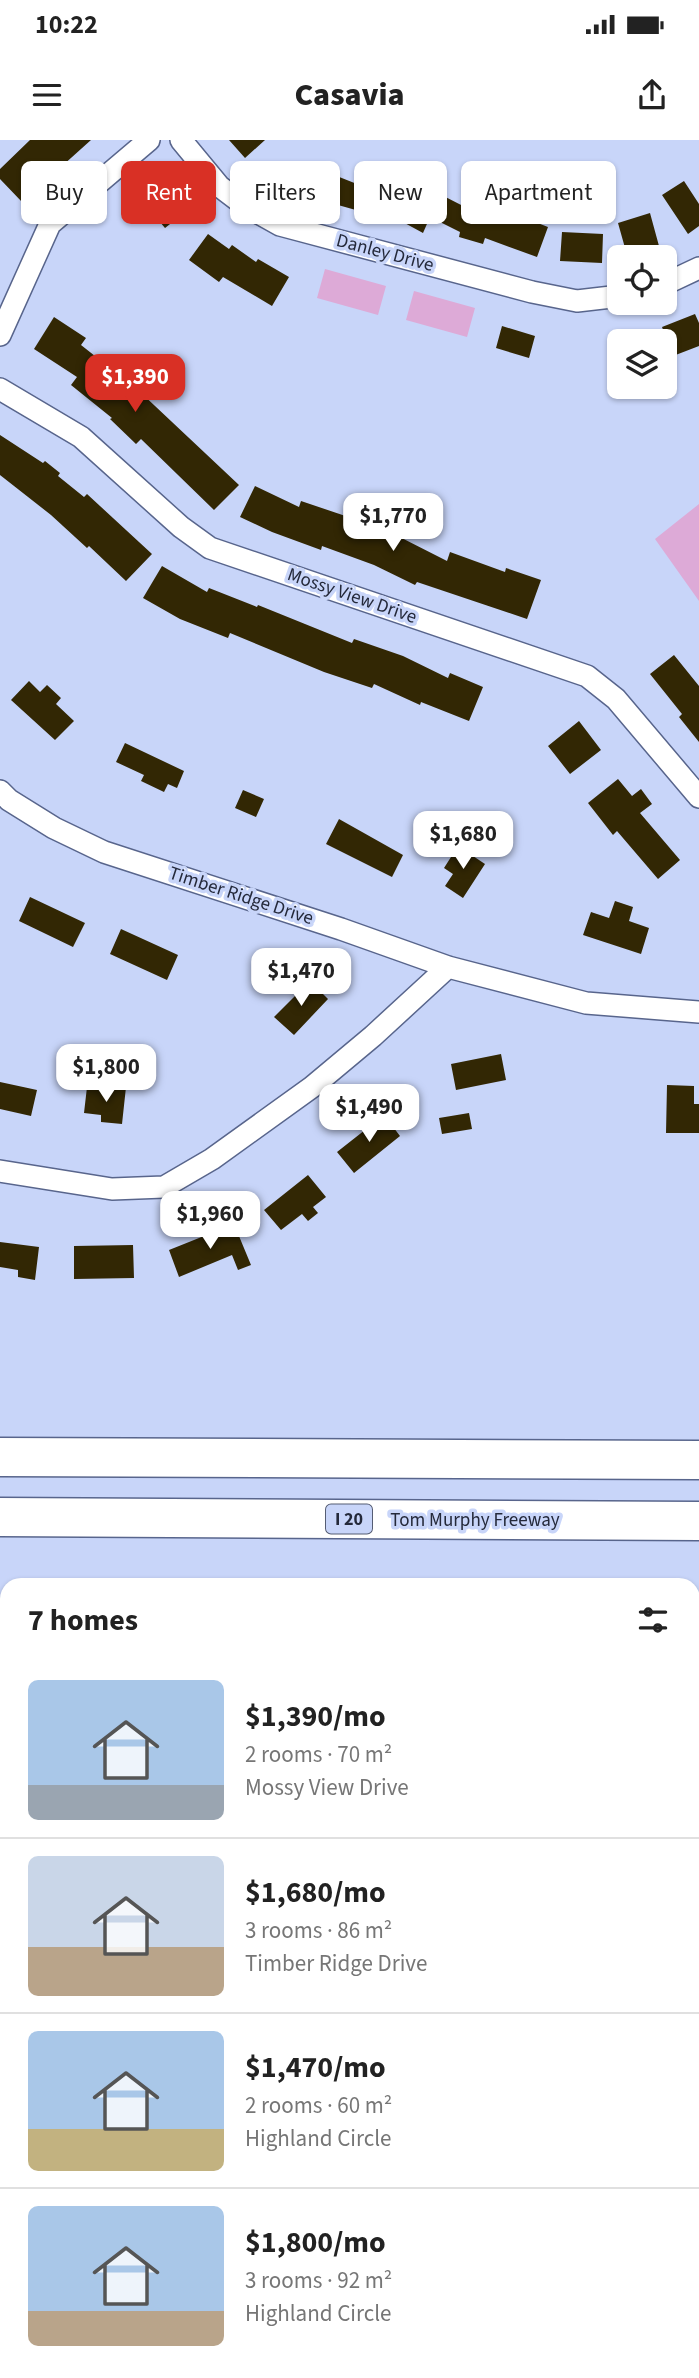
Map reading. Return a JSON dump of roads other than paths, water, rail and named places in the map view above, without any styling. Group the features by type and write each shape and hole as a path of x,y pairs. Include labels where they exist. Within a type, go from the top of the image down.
{"highway":[{"path":"0,1457 699,1460"},
{"name":"Tom Murphy Freeway","path":"0,1517 699,1521"}],"street":[{"path":"0,335 50,224 149,140"},
{"name":"Danley Drive","path":"181,140 219,186 244,205 280,225 532,292 577,301 607,298"},
{"path":"677,278 699,268"},
{"name":"Mossy View Drive","path":"0,389 81,438 181,527 210,548 587,676 617,699 699,797"},
{"name":"Timber Ridge Drive","path":"0,790 9,800 54,828 104,852 341,929 448,967 586,1003 699,1012"},
{"path":"0,1171 112,1189 164,1187 212,1159 312,1087 373,1036 448,967"}]}
